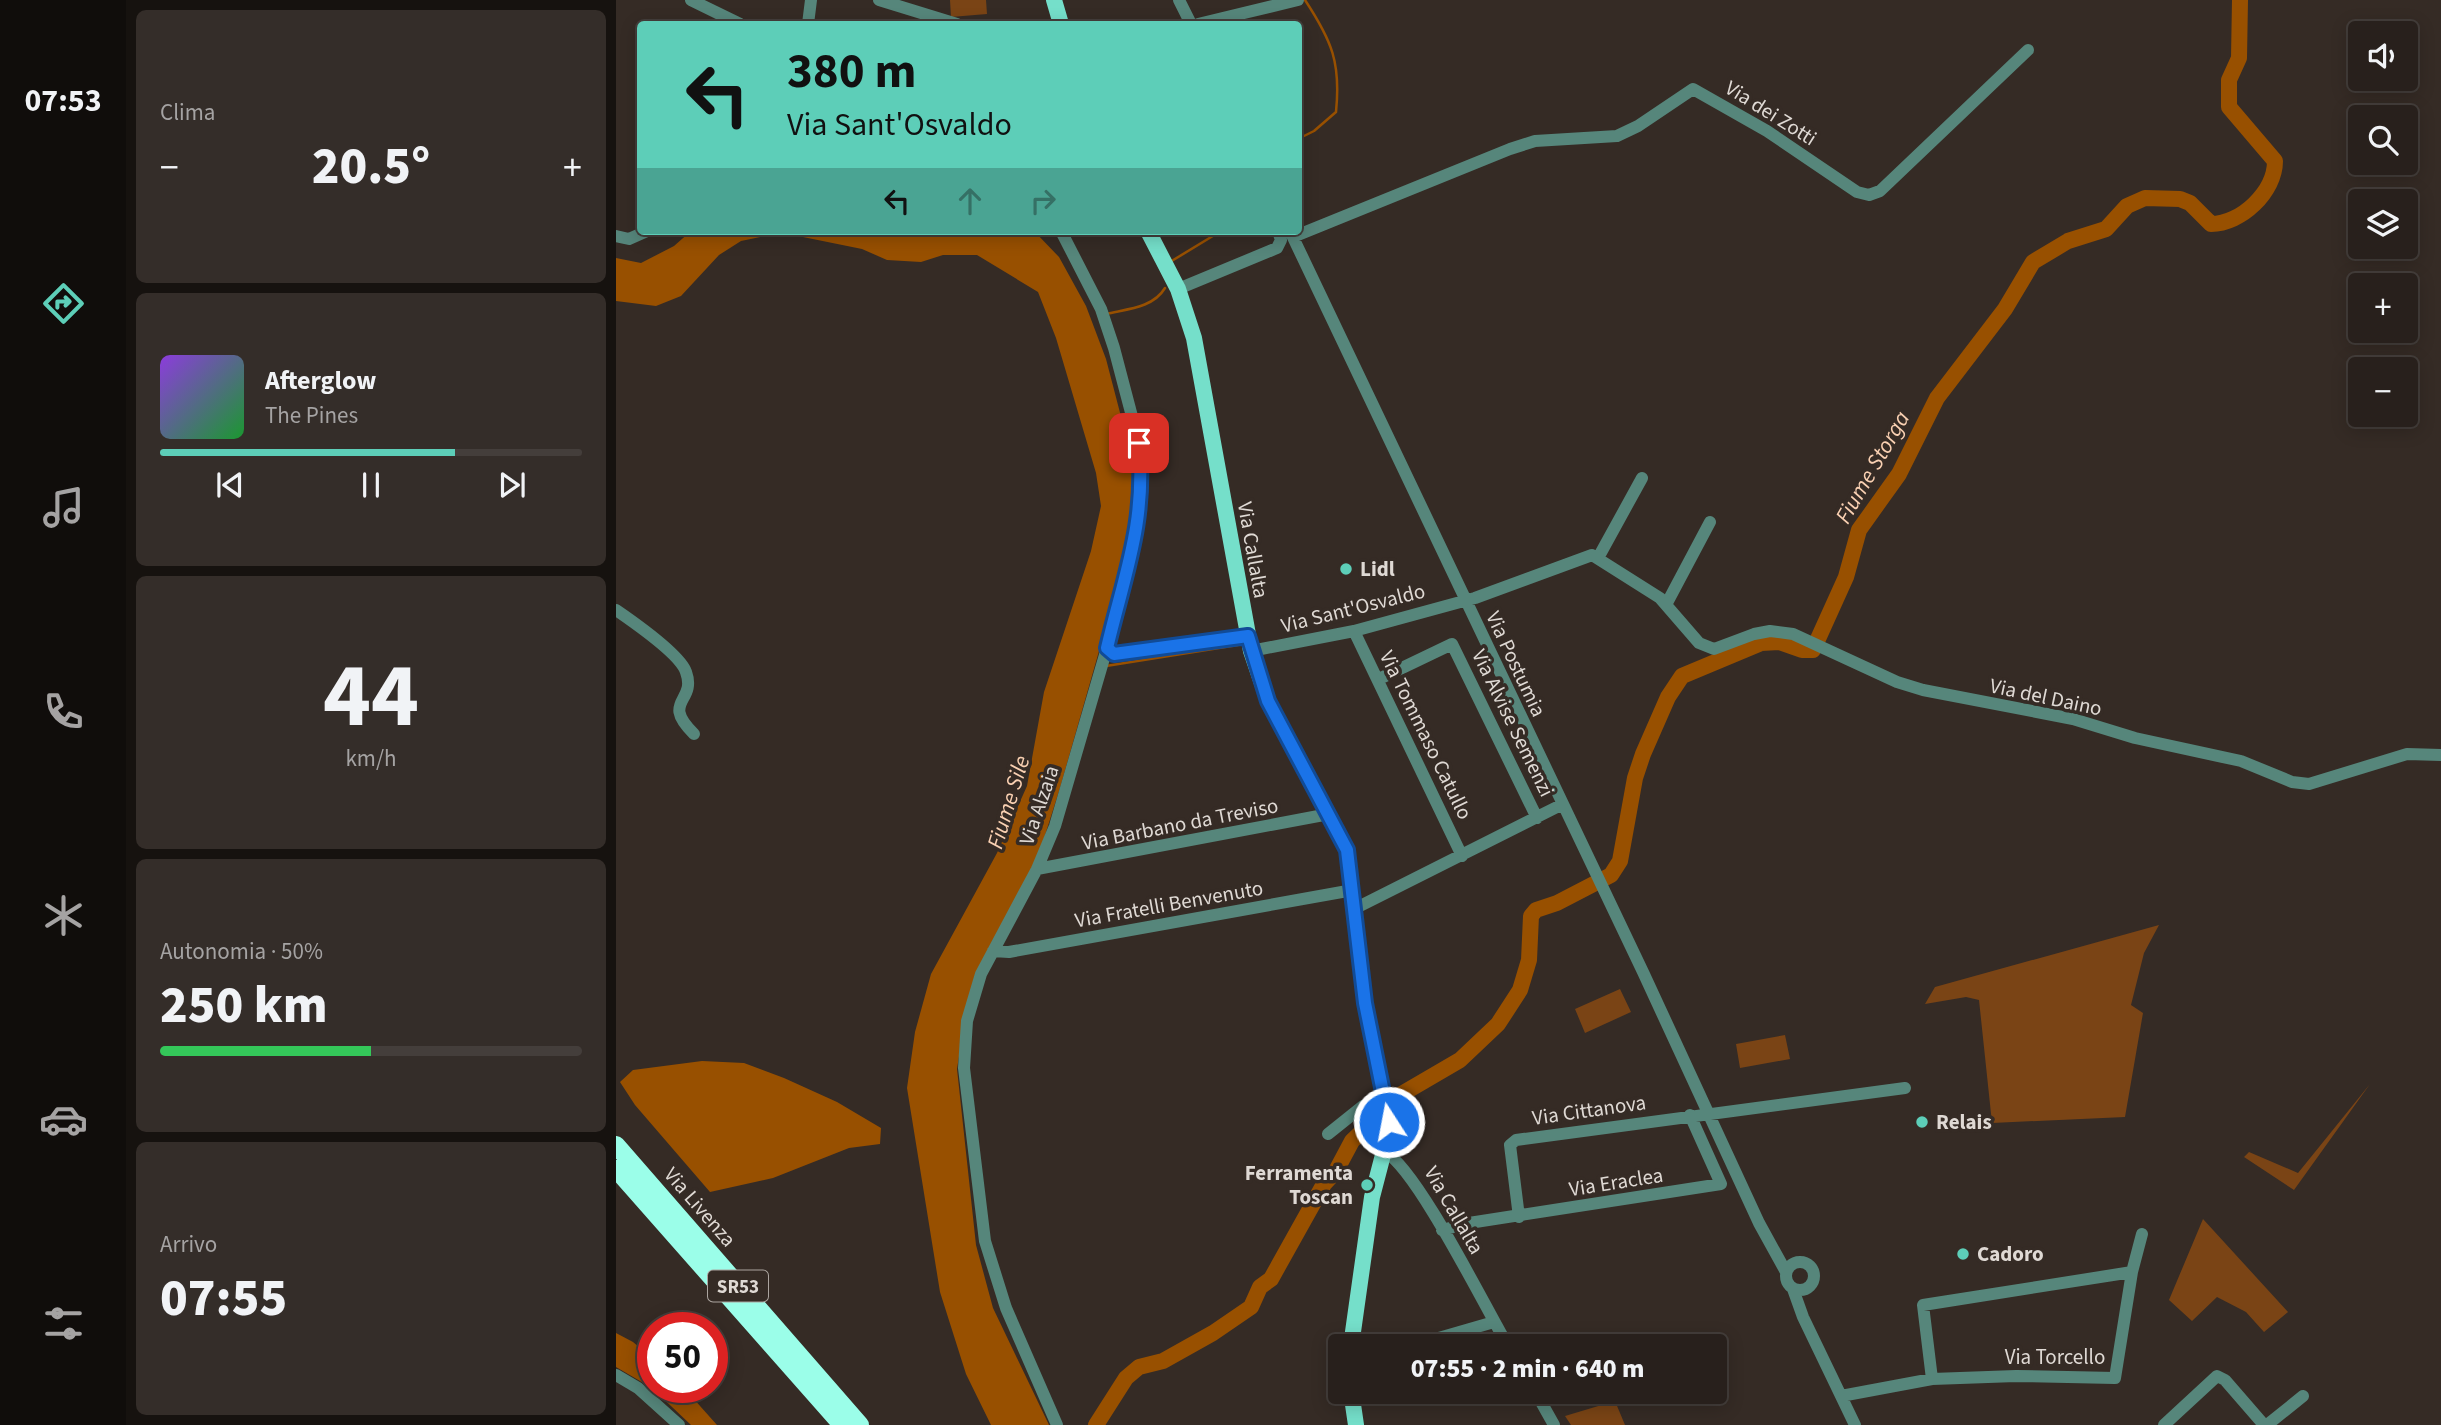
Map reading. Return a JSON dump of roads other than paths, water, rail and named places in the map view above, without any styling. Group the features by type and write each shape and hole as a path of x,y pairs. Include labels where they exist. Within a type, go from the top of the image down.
{"highway":[{"name":"Via Livenza","path":"616,1145 860,1425"},
{"name":"Via Livenza","path":"616,1169 842,1425"}],"main road":[{"path":"1054,0 1060,21"},
{"name":"Via Callalta","path":"1150,235 1178,289 1194,338 1250,643 1268,701 1347,850 1365,1003 1389,1122 1390,1136 1385,1152"},
{"path":"1353,1334 1372,1197 1385,1152"},
{"path":"1353,1404 1356,1425"}],"street":[{"path":"691,0 734,21"},
{"path":"808,21 811,0"},
{"path":"879,0 947,21"},
{"path":"1179,0 1190,21"},
{"path":"1210,21 1298,0"},
{"name":"Via dei Zotti","path":"1302,230 1535,141 1617,136 1638,126 1693,89 1768,131 1857,192 1869,195 1880,191 2028,50"},
{"path":"616,236 629,239 638,235"},
{"name":"Via Alzaia","path":"1057,1425 1034,1376 1033,1364 1006,1308 985,1241 966,1090 964,1045 974,994 993,951 1037,869 1055,826 1107,648 1137,532 1142,480 1139,443 1103,314 1063,235"},
{"path":"1178,289 1277,247 1281,240 1279,235"},
{"name":"Via Postumia","path":"1291,235 1765,1236 1786,1272 1787,1283 1793,1289 1855,1425"},
{"path":"1464,600 1589,558 1642,478"},
{"path":"1667,603 1710,522"},
{"name":"Via del Daino","path":"1589,558 1667,603 1690,635 1699,643 1714,649 1770,631 1808,640 1897,682 1923,690 2073,719 2135,738 2241,761 2292,782 2309,784 2407,754 2441,755"},
{"name":"Via Sant'Osvaldo","path":"1107,648 1114,654 1354,631 1464,600"},
{"path":"616,610 651,635 685,668 689,687 678,712 680,721 694,734"},
{"name":"Via Tommaso Catullo","path":"1354,631 1462,856"},
{"name":"Via Alvise Semenzi","path":"1379,679 1452,644 1537,818"},
{"path":"1354,909 1561,805"},
{"name":"Via Barbano da Treviso","path":"1037,869 1329,814"},
{"name":"Via Fratelli Benvenuto","path":"993,951 1009,952 1353,890"},
{"path":"1707,1113 1905,1088"},
{"path":"1328,1134 1363,1106 1385,1099"},
{"name":"Via Cittanova","path":"1519,1217 1510,1145 1512,1142 1707,1113"},
{"name":"Via Eraclea","path":"1442,1230 1469,1223 1721,1184 1690,1115"},
{"name":"Via Callalta","path":"1385,1152 1402,1165 1501,1334"},
{"name":"Via Torcello","path":"1841,1395 1932,1379 2016,1376 2115,1378 2142,1234"},
{"name":"Via Postumia","path":"1765,1236 1796,1262 1811,1267 1814,1274 1808,1307 1812,1335"},
{"path":"1786,1272 1796,1262"},
{"path":"1932,1379 1923,1305 2133,1272"},
{"path":"1793,1289 1803,1290 1811,1285"},
{"path":"1452,1334 1494,1322"},
{"path":"616,1375 638,1388 679,1425"},
{"path":"2164,1425 2217,1376 2225,1380 2265,1425 2303,1396"},
{"path":"1542,1404 1554,1425"}],"waterway":[{"path":"1302,137 1314,131 1336,112 1337,95 1336,66 1328,41 1305,0"},
{"name":"Fiume Storga","path":"1096,1425 1126,1378 1139,1367 1163,1361 1213,1333 1251,1307 1260,1287 1271,1279 1324,1184 1336,1171 1352,1141 1400,1095 1460,1060 1498,1024 1520,990 1529,960 1531,916 1536,910 1557,903 1611,875 1620,861 1635,778 1643,754 1668,697 1682,676 1761,643 1779,642 1802,650 1813,650 1846,577 1859,530 1899,474 1937,398 2005,309 2033,262 2068,241 2106,229 2127,206 2145,198 2180,199 2190,203 2211,224 2234,219 2263,195 2273,173 2275,161 2229,107 2229,80 2239,58 2240,0"},
{"path":"1170,262 1214,235"},
{"path":"1106,314 1147,304 1165,288"},
{"path":"1106,666 1238,645"}],"place":[{"name":"Lidl","path":"1346,569"},
{"name":"Relais","path":"1922,1122"},
{"name":"Ferramenta Toscan","path":"1367,1185"},
{"name":"Cadoro","path":"1963,1254"}],"water label":[{"name":"Fiume Sile","path":"1008,802"}]}
